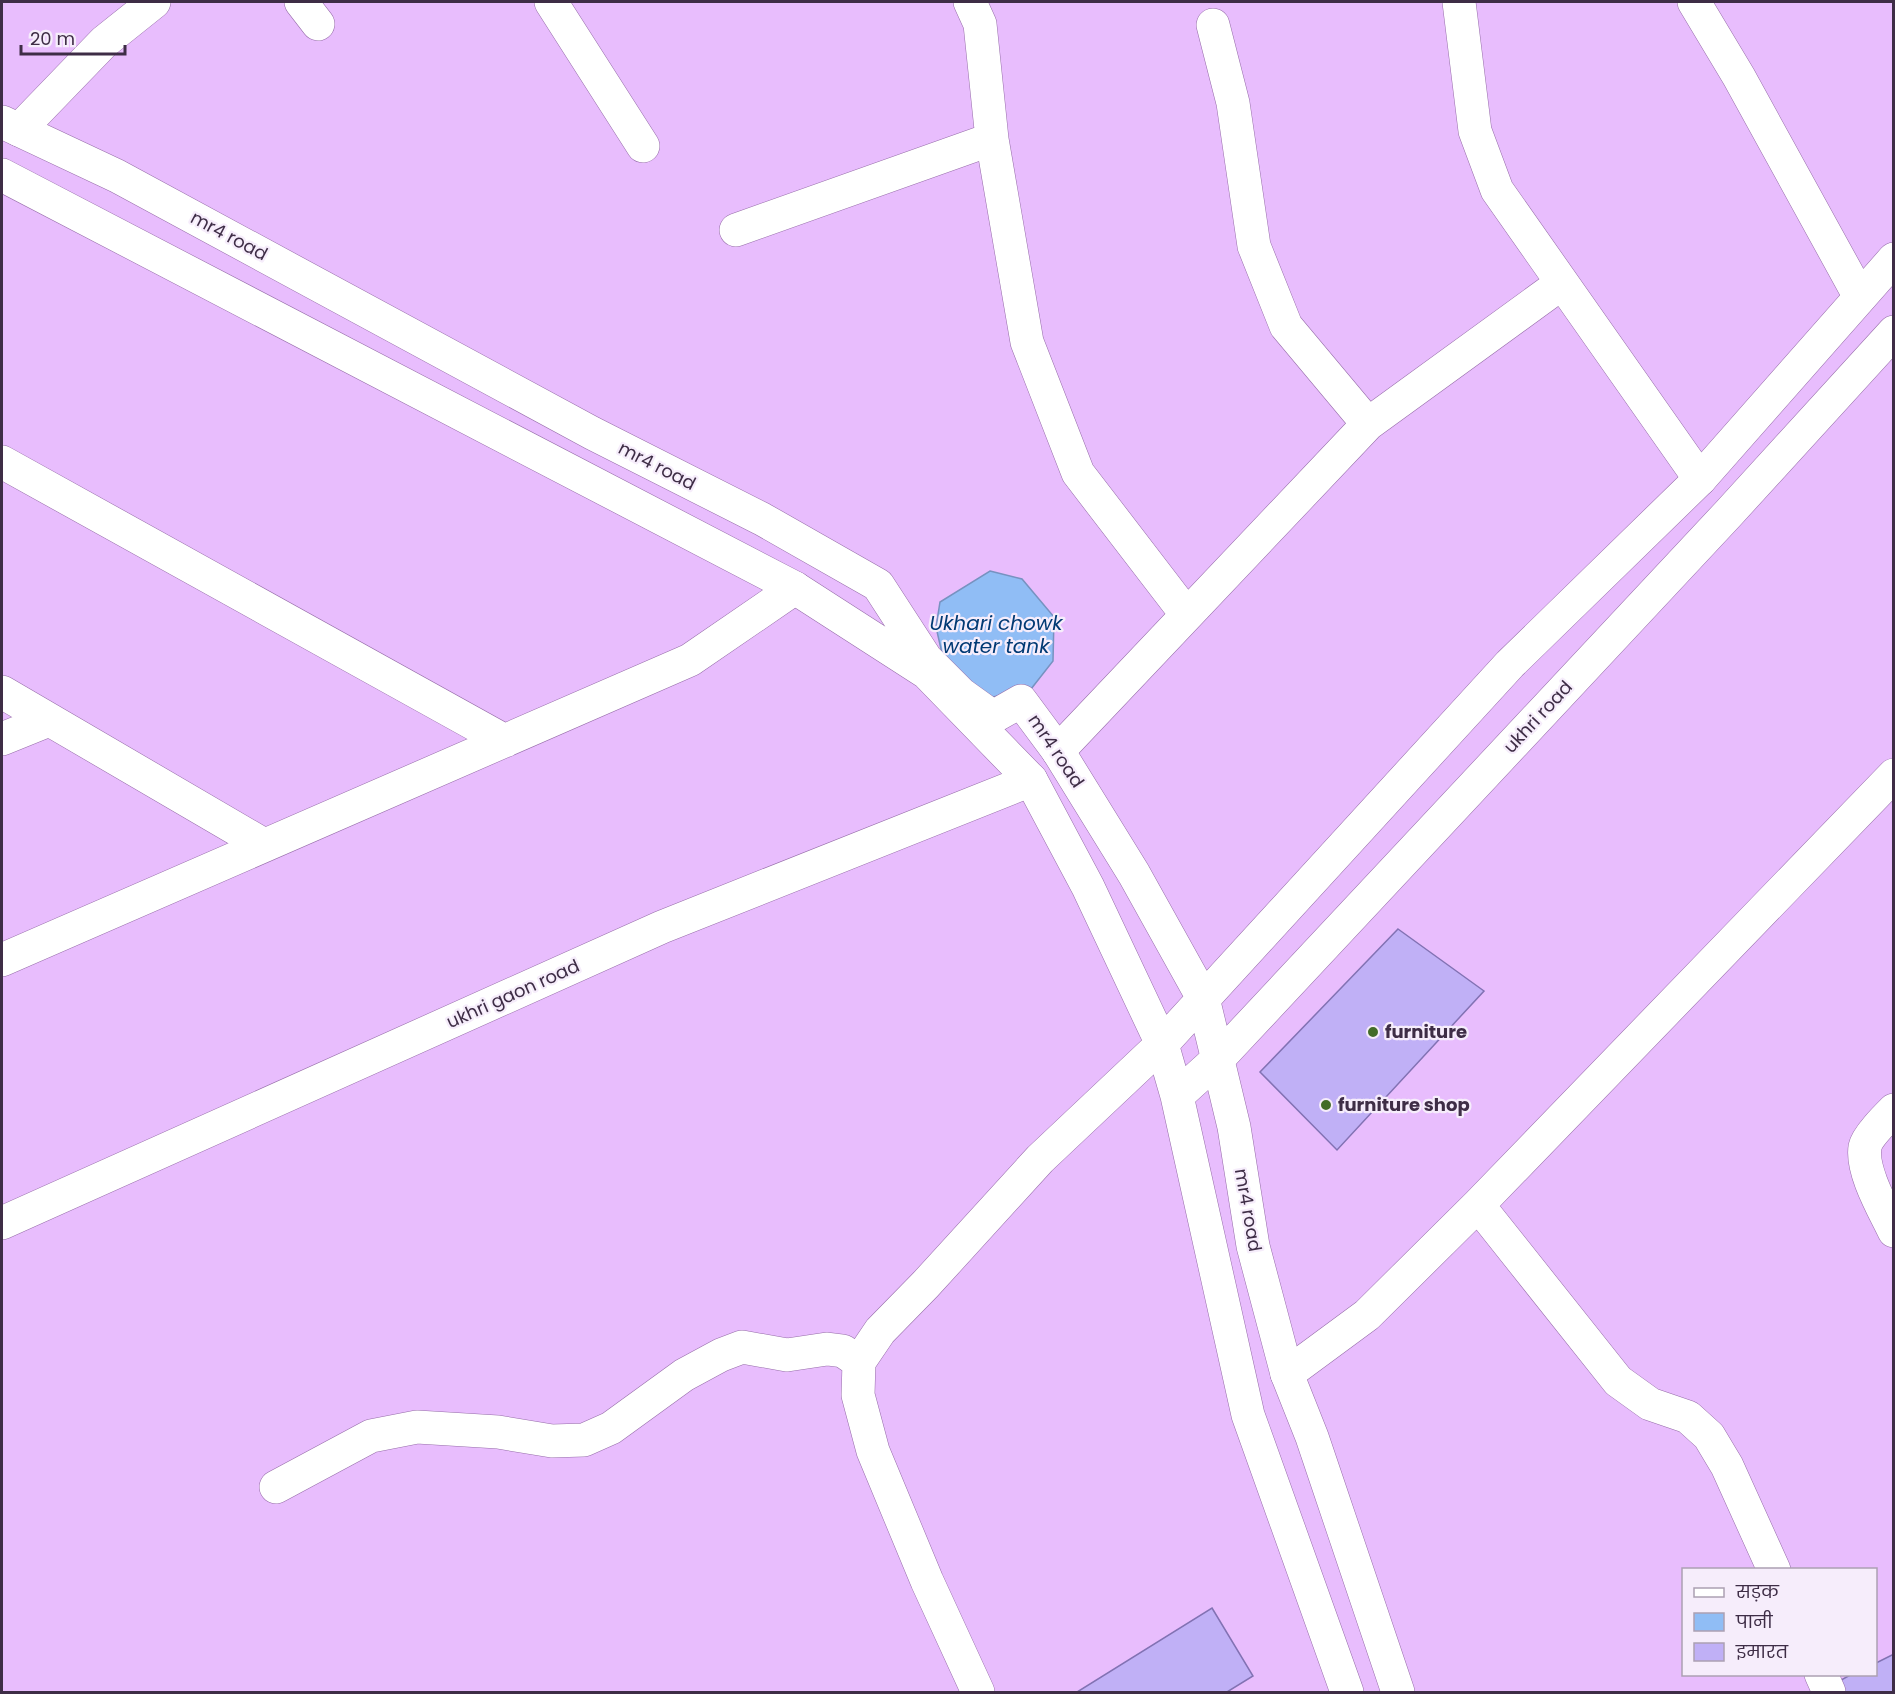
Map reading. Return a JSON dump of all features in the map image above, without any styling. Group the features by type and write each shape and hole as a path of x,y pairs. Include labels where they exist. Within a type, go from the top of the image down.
{"street":[{"path":"10,126 104,42 154,2"},
{"path":"551,2 643,146"},
{"path":"970,2 980,24 992,139 1027,342 1078,472 1187,615"},
{"path":"1459,2 1475,131 1497,190 1700,479"},
{"path":"1694,2 1739,77 1860,297"},
{"path":"1213,25 1233,103 1254,246 1286,326 1368,424"},
{"name":"mr4 road","path":"10,126 117,176 592,433 762,519 878,585 926,658 961,694 993,717 1020,701 1058,752 1134,874 1203,998 1234,1127 1253,1246 1287,1374 1312,1437 1398,1692"},
{"path":"736,230 992,139"},
{"name":"mr4 road","path":"3,179 795,588 927,674 1030,780 1088,887 1162,1044 1177,1096 1248,1415 1347,1692"},
{"path":"978,1692 927,1581 873,1451 858,1395 859,1362 880,1331 927,1284 1040,1159 1162,1044 1510,664 1700,479 1893,259"},
{"path":"1058,752 1368,424 1562,283"},
{"name":"ukhri road","path":"1177,1096 1219,1058 1728,514 1893,332"},
{"path":"2,462 505,741"},
{"path":"2,960 690,660 795,588"},
{"path":"2,692 264,845"},
{"path":"2,739 48,720"},
{"path":"1287,1374 1367,1316 1478,1205 1893,775"},
{"name":"ukhri gaon road","path":"2,1223 662,927 1030,780"},
{"path":"1893,1110 1865,1146 1867,1170 1893,1232"},
{"path":"1478,1205 1618,1381 1650,1404 1688,1417 1709,1436 1727,1466 1774,1568"},
{"path":"276,1487 371,1436 417,1427 498,1432 552,1441 584,1440 611,1428 684,1375 721,1355 742,1347 787,1355 827,1349 843,1351 859,1362"},
{"path":"1822,1676 1828,1692"}],"water":[{"name":"Ukhari chowk water tank","path":"990,571 1022,579 1054,617 1053,661 1031,689 993,697 963,684 943,658 936,627 940,602"}],"building":[{"name":"furniture","path":"1398,929 1484,991 1337,1150 1260,1072"},
{"path":"1212,1608 1253,1676 1227,1692 1077,1692"},
{"path":"1894,1654 1894,1692 1836,1692 1832,1685 1848,1676 1877,1676 1877,1662"}],"place":[{"name":"furniture","path":"1373,1032"},
{"name":"furniture shop","path":"1326,1105"}]}
